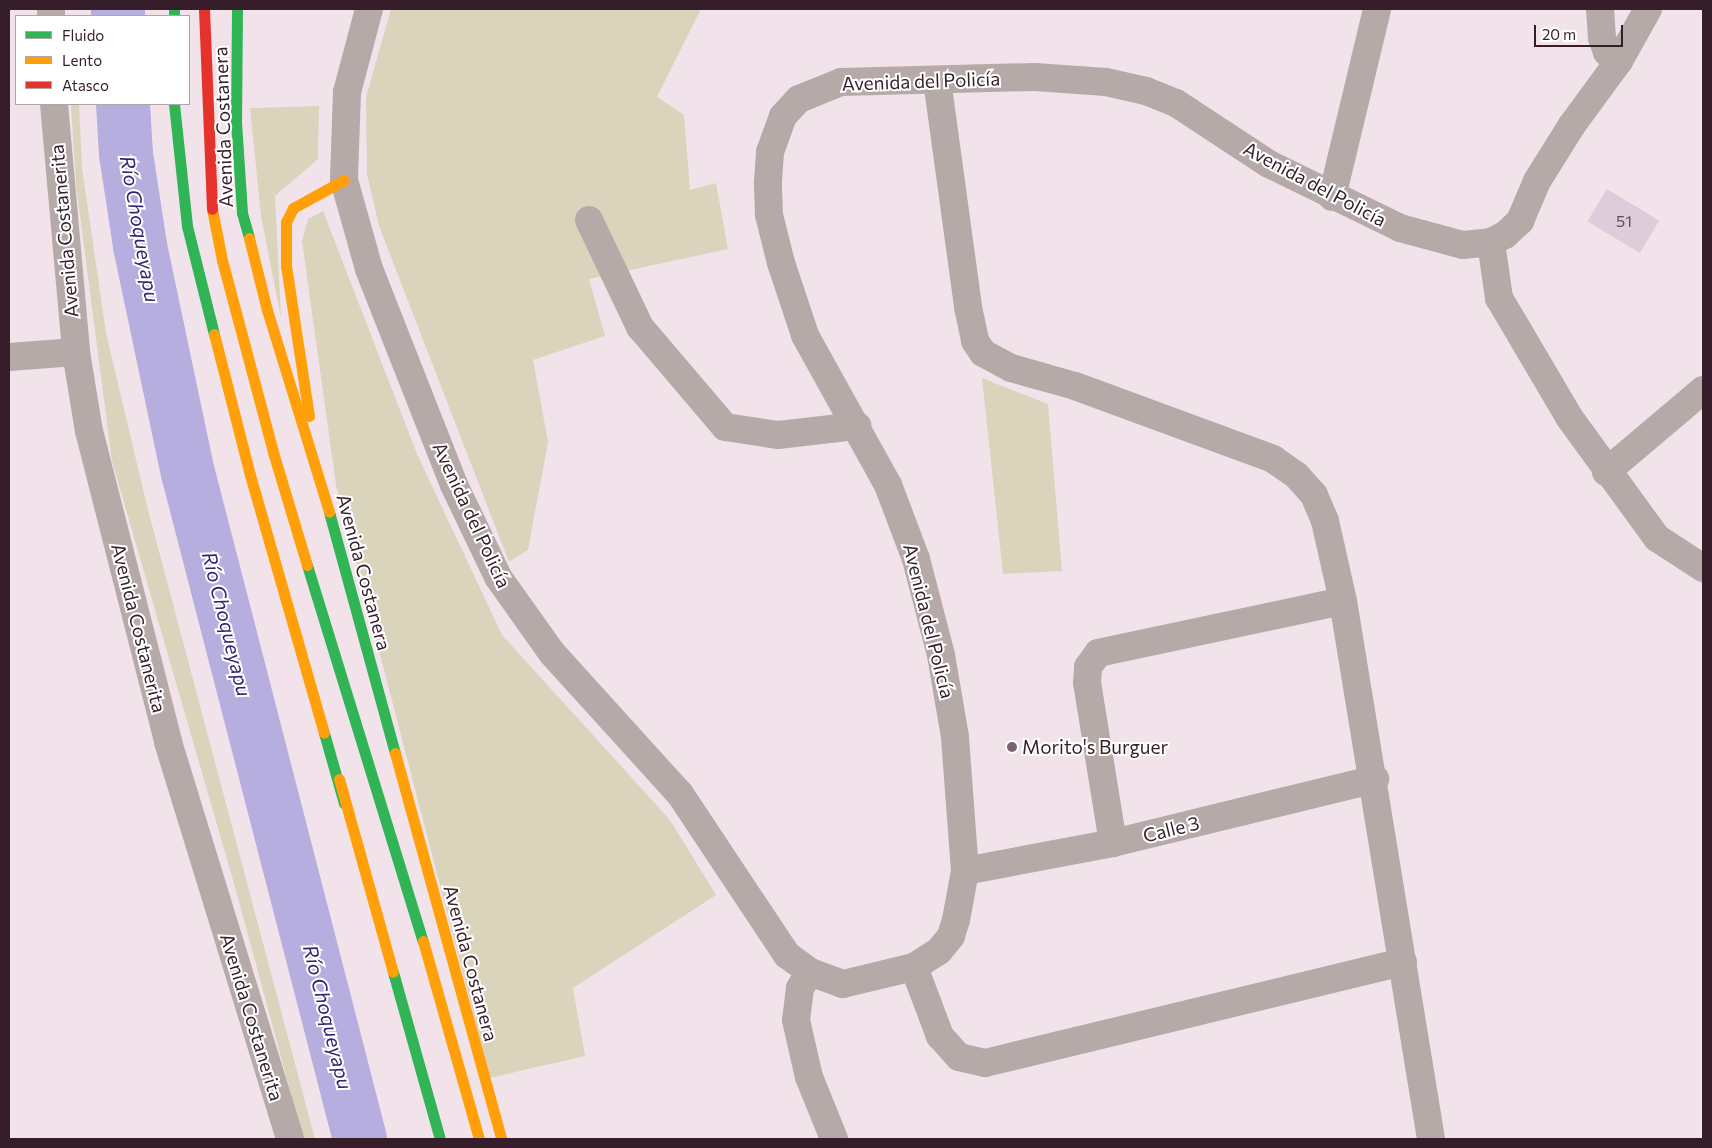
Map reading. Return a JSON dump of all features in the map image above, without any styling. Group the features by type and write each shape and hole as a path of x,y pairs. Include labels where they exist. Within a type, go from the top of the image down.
{"main road":[{"path":"204,9 212,209 222,260 272,452 448,1023 479,1139"},
{"name":"Avenida Costanera","path":"237,9 236,122 242,213 267,310 318,471 501,1139"},
{"path":"174,105 187,226 250,475 440,1139"},
{"path":"318,471 284,241 286,222 293,208 344,180"},
{"path":"272,452 300,588"},
{"path":"312,647 344,803"}],"street":[{"name":"Avenida del Policía","path":"369,9 346,92 344,180 369,269 454,485 498,577 552,653 680,794 787,955 810,972 843,984 914,967 939,951 950,936 965,871 955,737 941,655 916,559 888,485 805,334 781,263 769,215 770,152 783,116 799,99 818,89 841,82 1034,77 1106,82 1146,91 1176,103 1269,164 1332,197 1400,228 1440,240 1462,244 1491,242 1505,236 1520,221 1538,181 1572,125 1619,61 1648,9"},
{"path":"1600,9 1602,38 1607,52 1619,61"},
{"path":"1332,197 1372,12"},
{"path":"937,80 968,307 976,341 983,353 1011,368 1075,386 1273,459 1297,476 1314,495 1325,521 1343,601 1374,779 1431,1139"},
{"name":"Avenida Costanerita","path":"54,105 76,352 88,432 168,742 290,1139"},
{"path":"589,220 640,327 725,427 778,435 857,426"},
{"path":"1491,242 1499,298 1569,417 1606,472 1658,538 1703,568"},
{"path":"9,357 76,352"},
{"path":"1606,472 1703,390"},
{"path":"1113,843 1087,683 1088,667 1098,653 1343,601"},
{"name":"Calle 3","path":"965,871 1113,843 1374,779"},
{"path":"914,967 940,1036 959,1057 985,1063 1403,962"},
{"path":"810,972 800,988 796,1020 809,1077 834,1139"}],"shaded area":[{"path":"391,9 701,9 657,97 684,115 690,190 716,183 728,249 589,279 605,336 533,360 548,442 528,550 509,562 379,226 367,174 366,97"},
{"path":"71,105 79,105 82,168 106,333 147,506 315,1139 303,1139 237,894 112,461 76,185"},
{"path":"319,106 318,159 275,196 281,318 261,216 250,108"},
{"path":"323,211 417,454 502,635 670,820 716,895 573,988 585,1056 490,1078 336,485 302,241 308,219"},
{"path":"982,378 1048,404 1062,571 1003,574"}],"building":[{"path":"1607,189 1659,220 1640,253 1587,222"}],"waterway":[{"name":"Río Choqueyapu","path":"118,9 118,15"},
{"name":"Río Choqueyapu","path":"123,105 126,154 140,246 188,473 360,1139"}],"traffic: fast":[{"path":"174,9 174,15"},
{"path":"237,9 236,122 242,213 249,238"},
{"path":"174,105 187,226 214,334"},
{"path":"329,512 395,753"},
{"path":"307,565 423,941"},
{"path":"324,733 344,803"},
{"path":"393,972 440,1139"}],"traffic: slow":[{"path":"309,416 286,266 286,222 293,208 344,180"},
{"path":"212,209 222,260 273,452 307,565"},
{"path":"249,238 267,310 329,512"},
{"path":"214,334 250,475 324,733"},
{"path":"395,753 501,1139"},
{"path":"339,779 393,972"},
{"path":"423,941 479,1139"}],"traffic: jam":[{"path":"204,9 212,209"}],"place":[{"name":"Morito's Burguer","path":"1012,747"}]}
